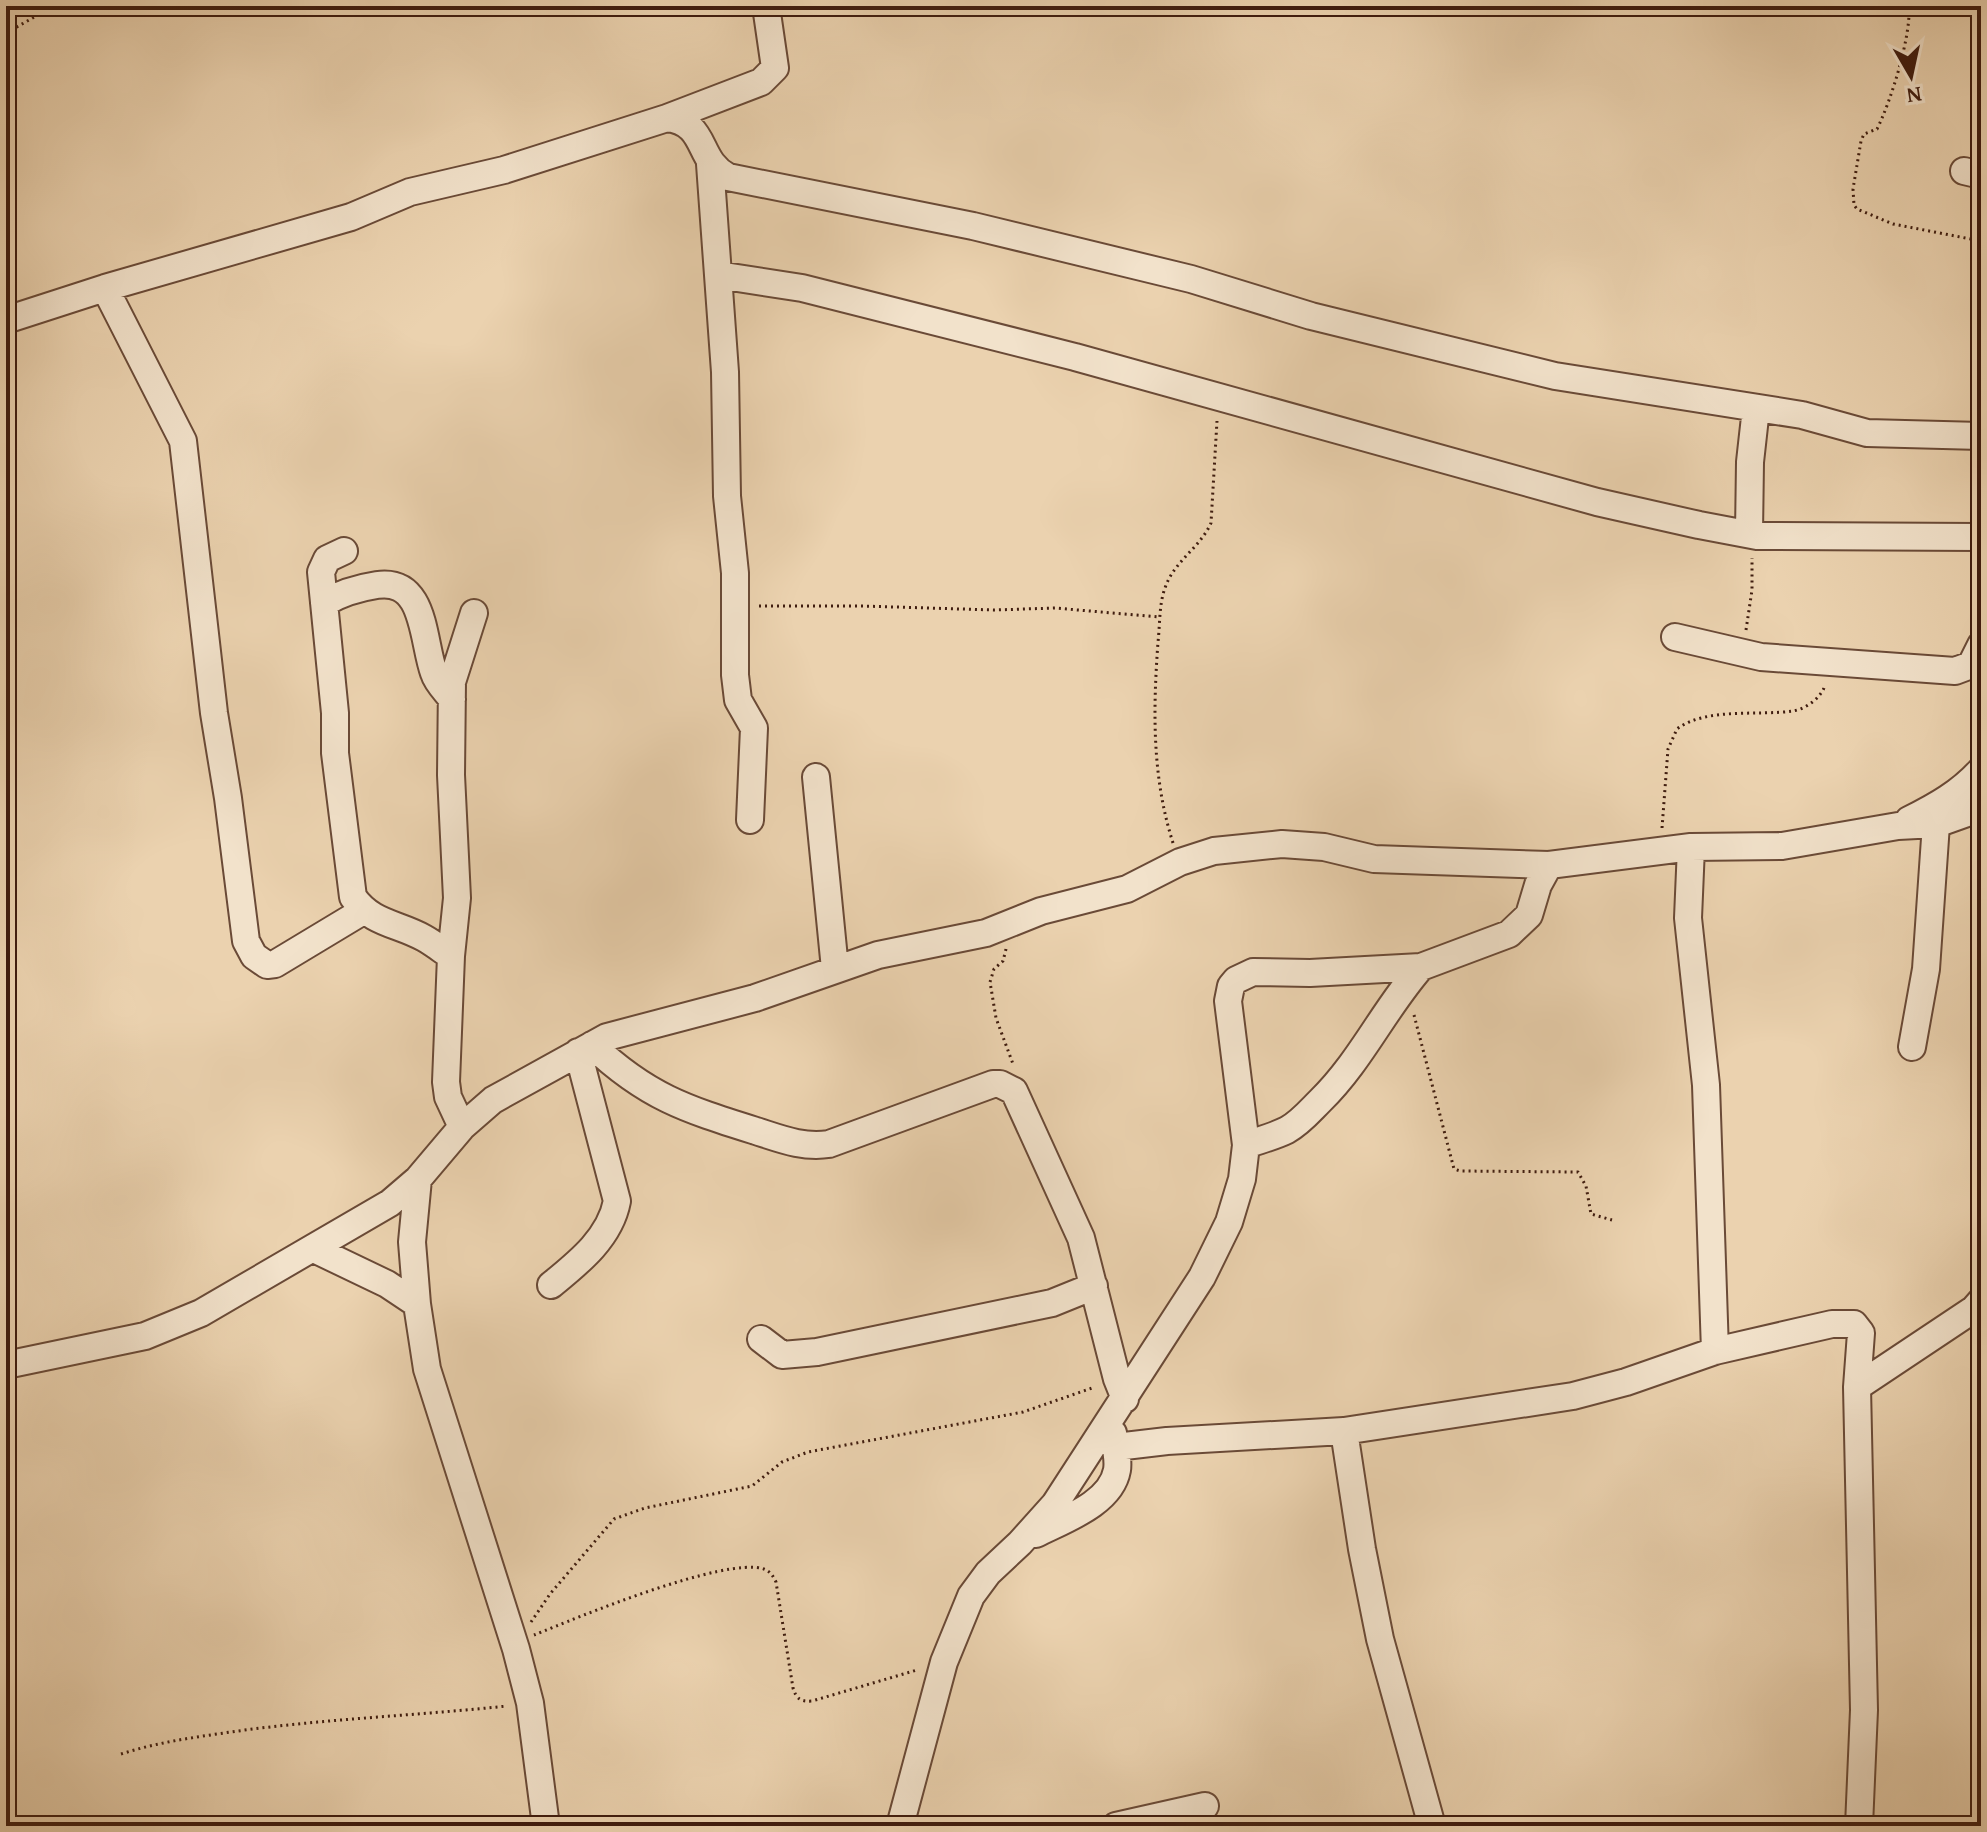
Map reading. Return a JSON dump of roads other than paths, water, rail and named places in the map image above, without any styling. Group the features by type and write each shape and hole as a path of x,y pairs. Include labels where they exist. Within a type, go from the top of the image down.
{"street":[{"path":"6,320 351,217 410,192 504,170 667,118 761,82 775,68 766,6"},
{"path":"667,118 681,120 693,128 710,164 725,372 727,496 735,573 736,688 738,700 754,728 750,820"},
{"path":"710,164 728,177 973,226 1175,275 1311,316 1540,373 1802,415 1867,433 1981,436"},
{"path":"718,275 802,288 1075,357 1597,502 1750,534 1981,537"},
{"path":"105,288 183,441 214,713 246,941 254,956 267,965 275,964 363,911"},
{"path":"1750,534 1750,462 1756,408"},
{"path":"344,551 322,565 335,713 335,753 353,897 363,911 423,937 451,956"},
{"path":"324,603 366,587 392,584 403,587 418,611 434,674 452,699"},
{"path":"462,1127 448,1097 446,1082 451,956 457,898 451,775 452,682 474,613"},
{"path":"1675,637 1743,653 1955,671 1971,665 1981,645"},
{"path":"1898,826 1948,799 1981,770"},
{"path":"816,777 835,969"},
{"path":"6,1365 92,1349 177,1325 201,1313 390,1203 418,1179 462,1127 493,1100 607,1037 755,998 878,955 919,944 973,936 1041,911 1127,889 1180,862 1214,851 1269,843 1324,847 1374,859 1549,865 1691,847 1782,846 1898,826 1936,824 1981,808"},
{"path":"1912,1047 1926,969 1936,824"},
{"path":"1691,847 1688,918 1706,1085 1715,1351"},
{"path":"900,1826 944,1662 971,1596 988,1573 1055,1504 1118,1398 1202,1277 1229,1222 1242,1179 1246,1145 1228,1001 1231,986 1253,972 1413,975 1509,934 1529,915 1538,885 1549,865"},
{"path":"1246,1145 1286,1130 1298,1122 1336,1085 1358,1059 1413,975"},
{"path":"585,1049 682,1107 802,1146 829,1144 993,1084 1014,1091 1081,1238 1118,1398 1117,1473 1112,1485 1093,1503 1020,1543"},
{"path":"551,1285 591,1250 613,1217 617,1201 585,1049"},
{"path":"418,1179 412,1242 427,1369 518,1645 530,1703 546,1826"},
{"path":"314,1249 387,1284 417,1304"},
{"path":"761,1339 782,1355 806,1354 1052,1303 1094,1286"},
{"path":"1857,1387 1974,1309 1981,1301"},
{"path":"1116,1447 1167,1441 1344,1431 1573,1396 1626,1382 1715,1351 1832,1324 1854,1324 1861,1333 1857,1387 1864,1710 1859,1826"},
{"path":"1344,1431 1380,1639 1432,1826"},
{"path":"1116,1826 1205,1806"}]}
